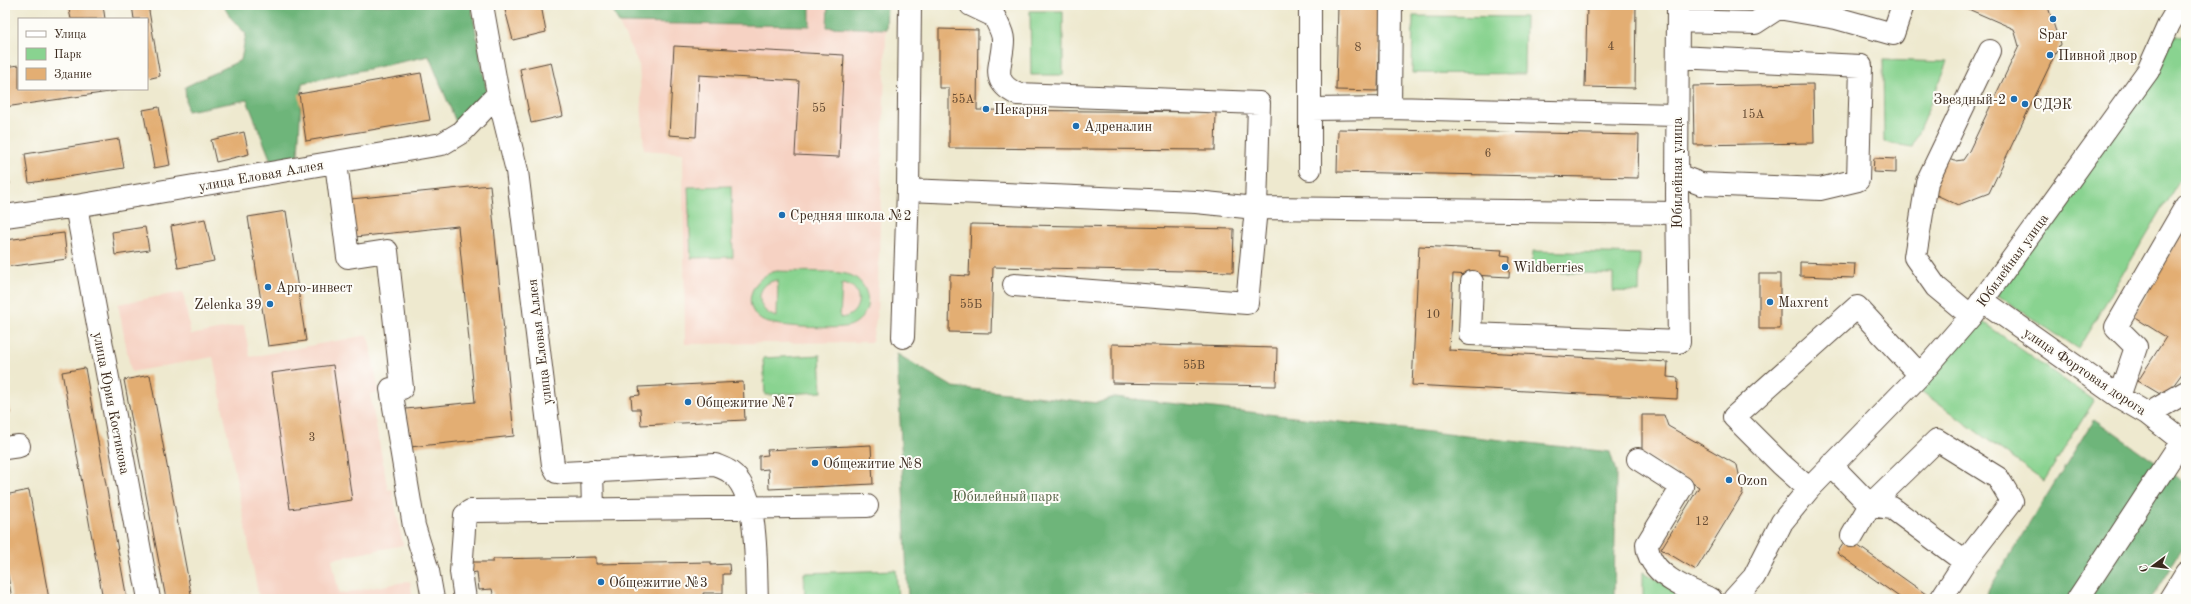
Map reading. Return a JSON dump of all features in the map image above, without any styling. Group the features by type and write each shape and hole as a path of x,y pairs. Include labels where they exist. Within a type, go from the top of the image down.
{"street":[{"name":"улица Еловая Аллея","path":"482,5 498,94 517,171 534,293 553,465 557,472 592,471"},
{"path":"903,337 908,190 910,5"},
{"path":"971,5 994,16 1003,38 999,77 1005,88 1017,94 1259,103 1256,208 1247,303 1014,285"},
{"path":"1310,5 1310,169"},
{"path":"1390,108 1391,5"},
{"path":"1678,13 1755,23 1778,8 1836,18 1893,34 1902,5"},
{"name":"Юбилейная улица","path":"1734,599 1754,577 1782,522 1809,489 1920,375 1977,308 2148,71 2169,24 2180,5"},
{"name":"Юбилейная улица","path":"1472,282 1470,334 1678,342 1678,13"},
{"name":"улица Фортовая дорога","path":"1990,51 1927,182 1915,258 1936,287 1977,308 2148,414 2184,442"},
{"path":"1677,175 1701,184 1813,189 1820,189 1858,180 1861,66 1678,57"},
{"name":"улица Еловая Аллея","path":"5,216 76,206 442,144 462,132 498,94"},
{"path":"1311,109 1390,108 1677,115"},
{"path":"336,163 348,257 387,251 402,388 391,389 414,526 428,571 433,599"},
{"path":"908,190 1196,202 1256,208 1677,213"},
{"name":"улица Юрия Костикова","path":"76,206 149,599"},
{"path":"2119,397 2136,348 2116,327 2186,206"},
{"path":"1809,489 1781,464 1734,417 1857,307 1920,375"},
{"path":"2148,414 2186,392"},
{"path":"1852,536 1870,505 1937,440 1998,478 2012,501 1965,562 1941,599"},
{"path":"2078,599 2184,442"},
{"path":"1638,459 1682,487 1647,544 1647,554 1656,568 1693,592 1711,599"},
{"path":"593,508 592,471 715,465 730,472 741,486 751,507 754,533 757,599"},
{"path":"1831,465 1870,505 1892,508 1965,562"},
{"path":"465,599 460,572 465,515 470,511 593,508 866,506"},
{"path":"2170,599 2186,573"}],"shaded area":[{"name":"Средняя школа №2","path":"606,5 887,5 877,314 872,342 685,344 683,153 644,150 639,65 612,9"},
{"path":"183,292 191,335 244,325 250,357 368,335 379,392 370,394 388,490 392,489 403,545 332,559 339,594 410,581 413,599 259,599 213,357 131,372 118,304"}],"green space":[{"path":"223,5 471,5 487,93 456,122 429,56 302,83 298,155 271,161 247,100 187,111 185,87 241,60 246,34 230,17"},
{"path":"606,5 810,5 810,26 619,23 612,9"},
{"path":"828,5 887,5 886,29 827,27"},
{"path":"1030,11 1063,11 1063,75 1031,75"},
{"path":"1413,16 1525,17 1524,74 1412,73"},
{"path":"2186,35 2186,169 2078,349 1993,292 2168,37"},
{"path":"1883,60 1948,62 1912,147 1884,142"},
{"path":"731,186 733,257 691,258 688,187"},
{"path":"1533,251 1640,254 1639,292 1613,291 1613,274 1532,272"},
{"path":"777,271 835,272 850,275 855,277 863,285 868,300 866,310 863,316 852,325 832,328 790,326 761,320 754,313 750,299 756,284 769,274","holes":["778,280 777,316 777,317 769,314 764,309 761,304 760,297 764,286 770,282","842,283 855,289 858,295 858,301 857,307 853,312 848,316 840,318"]},
{"path":"1980,320 2094,401 2044,481 1921,391"},
{"name":"Юбилейный парк","path":"897,354 953,387 1097,403 1114,397 1610,452 1616,472 1614,599 908,599"},
{"path":"820,355 822,392 765,395 763,358"},
{"path":"2094,419 2186,484 2186,542 2151,599 1983,599"},
{"path":"896,570 898,599 805,599 804,573"},
{"path":"1643,572 1689,599 1643,599"}],"building":[{"path":"68,5 103,5 105,18 71,18"},
{"path":"132,5 148,5 160,76 148,79 148,18 134,18"},
{"path":"541,5 546,32 513,40 504,6"},
{"path":"1338,5 1380,5 1378,91 1336,90"},
{"path":"1587,5 1636,5 1635,88 1585,87"},
{"name":"Звездный-2","path":"1959,5 2044,5 2048,7 2060,44 1989,193 1958,205 1928,191 1942,156 1955,161 1963,160 1969,151 2019,46 2014,29"},
{"path":"939,29 978,30 977,110 1216,112 1215,150 949,148 949,88 939,88"},
{"path":"674,46 844,55 839,157 795,155 799,81 699,75 696,137 669,135"},
{"path":"551,62 563,116 531,123 520,69"},
{"path":"18,65 18,90 116,91 5,107 5,67"},
{"path":"421,73 430,120 306,141 299,94"},
{"path":"1813,84 1814,143 1694,145 1693,86"},
{"path":"159,107 170,165 154,168 143,110"},
{"path":"1338,129 1639,135 1638,178 1337,172"},
{"path":"244,132 249,154 216,162 211,140"},
{"path":"119,139 124,168 29,183 25,154"},
{"path":"5,157 10,184 5,185"},
{"path":"1874,158 1896,159 1896,173 1873,172"},
{"path":"490,185 514,436 410,447 406,409 475,402 458,226 355,237 351,199"},
{"path":"286,211 306,341 268,346 248,217"},
{"path":"205,219 214,261 178,268 171,226"},
{"path":"971,224 1234,229 1233,272 993,267 991,333 949,332 950,275 969,276"},
{"path":"2186,224 2186,368 2165,397 2138,381 2166,337 2134,317"},
{"path":"145,227 149,250 115,255 112,232"},
{"path":"64,233 67,259 5,267 5,240"},
{"path":"1419,246 1502,250 1501,255 1510,256 1509,277 1453,274 1449,350 1668,362 1667,377 1678,378 1677,399 1412,385"},
{"path":"1800,262 1855,264 1854,278 1800,276"},
{"name":"Maxrent","path":"1759,274 1780,274 1780,329 1759,329"},
{"path":"1112,344 1277,348 1276,386 1112,383"},
{"path":"333,365 352,500 290,509 271,373"},
{"path":"85,368 127,599 103,599 62,372"},
{"path":"150,375 192,599 166,599 124,380"},
{"name":"Общежитие №7","path":"743,382 745,420 641,425 640,409 632,409 631,396 640,395 639,387"},
{"path":"5,391 10,413 5,414"},
{"path":"1642,415 1664,415 1668,426 1737,465 1743,493 1696,570 1661,549 1699,487 1642,453"},
{"name":"Общежитие №8","path":"871,445 873,484 769,489 768,469 759,470 759,456 768,455 767,450"},
{"path":"29,490 49,599 12,599 5,559 5,495"},
{"path":"1847,538 1930,597 1928,599 1902,599 1837,553"},
{"name":"Общежитие №3","path":"596,557 596,564 711,562 711,565 729,564 730,574 723,574 723,593 703,593 704,599 494,599 492,589 479,590 477,572 471,573 471,562 493,562 493,559"}],"place":[{"name":"Spar","path":"2053,19"},
{"name":"Пивной двор","path":"2050,55"},
{"name":"Звездный-2","path":"2014,99"},
{"name":"СДЭК","path":"2025,104"},
{"name":"Пекарня","path":"986,109"},
{"name":"Адреналин","path":"1076,126"},
{"name":"Средняя школа №2","path":"782,215"},
{"name":"Wildberries","path":"1505,267"},
{"name":"Арго-инвест","path":"268,287"},
{"name":"Maxrent","path":"1770,302"},
{"name":"Zelenka 39","path":"270,304"},
{"name":"Общежитие №7","path":"688,402"},
{"name":"Общежитие №8","path":"815,463"},
{"name":"Ozon","path":"1729,480"},
{"name":"Общежитие №3","path":"601,582"}]}
